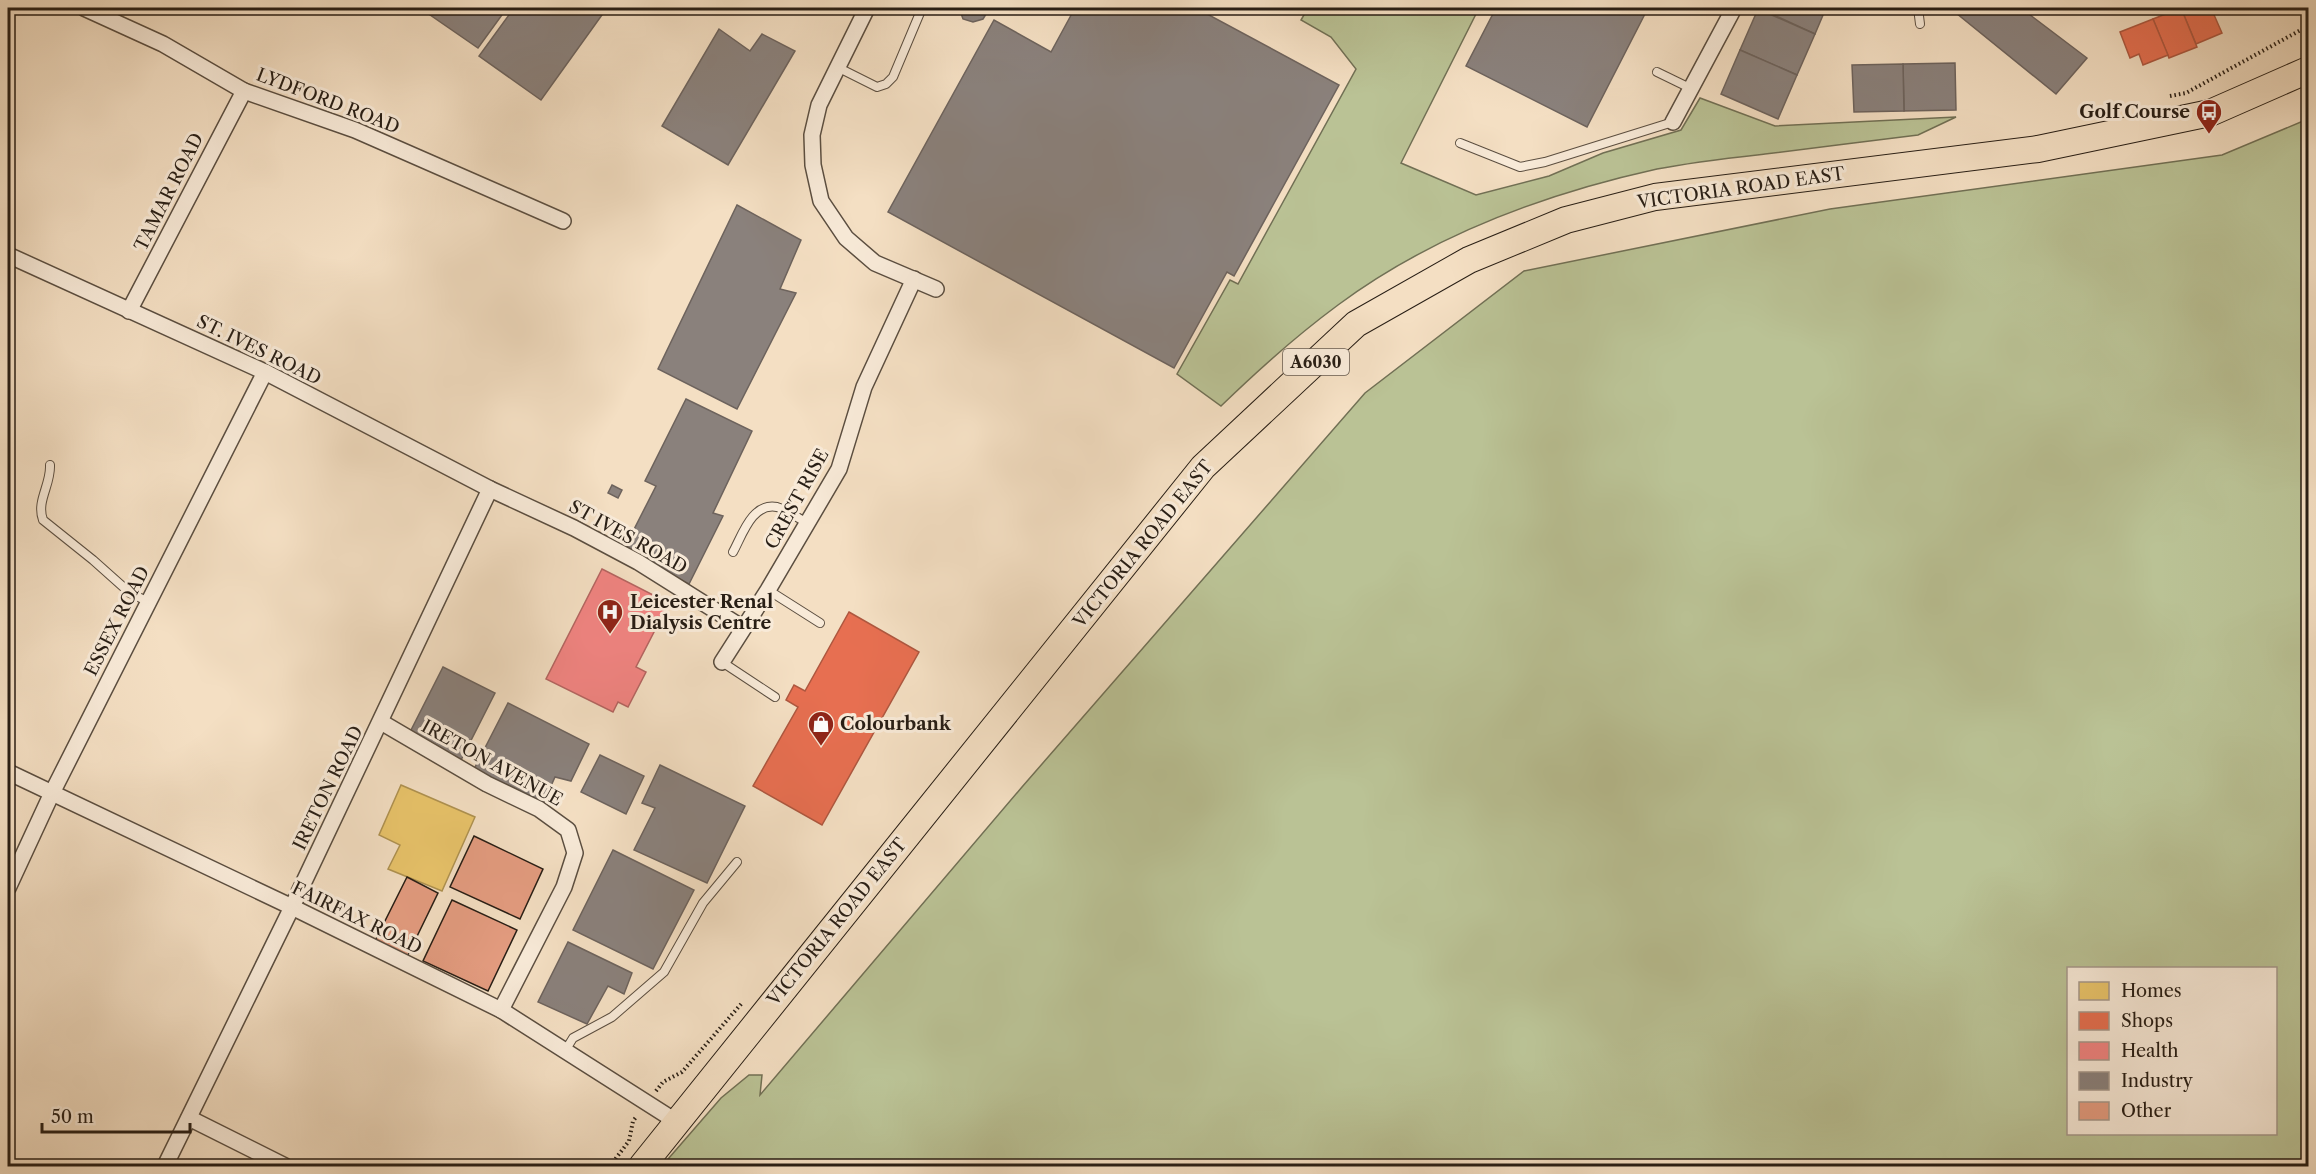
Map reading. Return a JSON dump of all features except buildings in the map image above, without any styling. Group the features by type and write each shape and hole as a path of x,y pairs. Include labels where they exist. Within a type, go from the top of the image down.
{"highway":[{"name":"VICTORIA ROAD EAST","path":"642,1167 1203,467 1356,324 1469,260 1566,220 1655,197 2038,149 2210,113 2308,70"}],"street":[{"name":"LYDFORD ROAD","path":"84,8 163,44 244,90 355,130 563,221"},
{"path":"867,8 819,105 812,135 813,165 821,201 846,238 875,263 936,289"},
{"path":"1673,122 1734,8"},
{"name":"TAMAR ROAD","path":"129,311 244,90"},
{"name":"ST. IVES ROAD","path":"8,255 265,372 490,489"},
{"name":"CREST RISE","path":"722,662 768,590 839,469 864,387 914,279"},
{"name":"ESSEX ROAD","path":"8,888 52,793 265,372"},
{"name":"ST IVES ROAD","path":"490,489 574,528 638,562 743,628"},
{"name":"IRETON ROAD","path":"165,1167 381,723 490,489"},
{"name":"IRETON AVENUE","path":"381,723 487,784 539,809 568,830 575,853 564,887 501,1010"},
{"name":"FAIRFAX ROAD","path":"8,772 501,1010 677,1122"},
{"path":"189,1118 285,1167"}],"lane":[{"path":"837,67 877,87 886,84 893,77 922,8"},
{"path":"1918,8 1920,24"},
{"path":"1657,72 1692,88"},
{"path":"1460,143 1520,166 1545,162 1673,122"},
{"path":"50,465 49,482 40,503 43,520 130,593 149,602"},
{"path":"733,552 754,515 764,507 777,507 807,523"},
{"path":"768,590 820,623"},
{"path":"722,662 775,697"},
{"path":"565,1051 578,1034 612,1017 664,972 703,903 737,862"}],"path":[{"path":"2163,98 2186,93 2308,26"},
{"path":"610,1167 629,1141 633,1121 646,1102 663,1082 682,1072 742,1002"}],"green space":[{"path":"1308,8 1479,8 1401,163 1476,195 1549,176 1603,153 1681,130 1700,98 1775,126 1956,117 1918,135 1711,160 1657,169 1573,191 1490,220 1411,258 1374,280 1307,329 1221,406 1177,374 1230,280 1238,284 1356,69 1331,37 1301,20"},
{"path":"2308,119 2308,1166 662,1166 721,1098 749,1075 762,1075 760,1095 1022,787 1365,393 1524,271 1830,209 2222,155"}],"place":[{"name":"Golf Course","path":"2209,135"},
{"name":"Leicester Renal Dialysis Centre","path":"610,635"},
{"name":"Colourbank","path":"821,747"}]}
